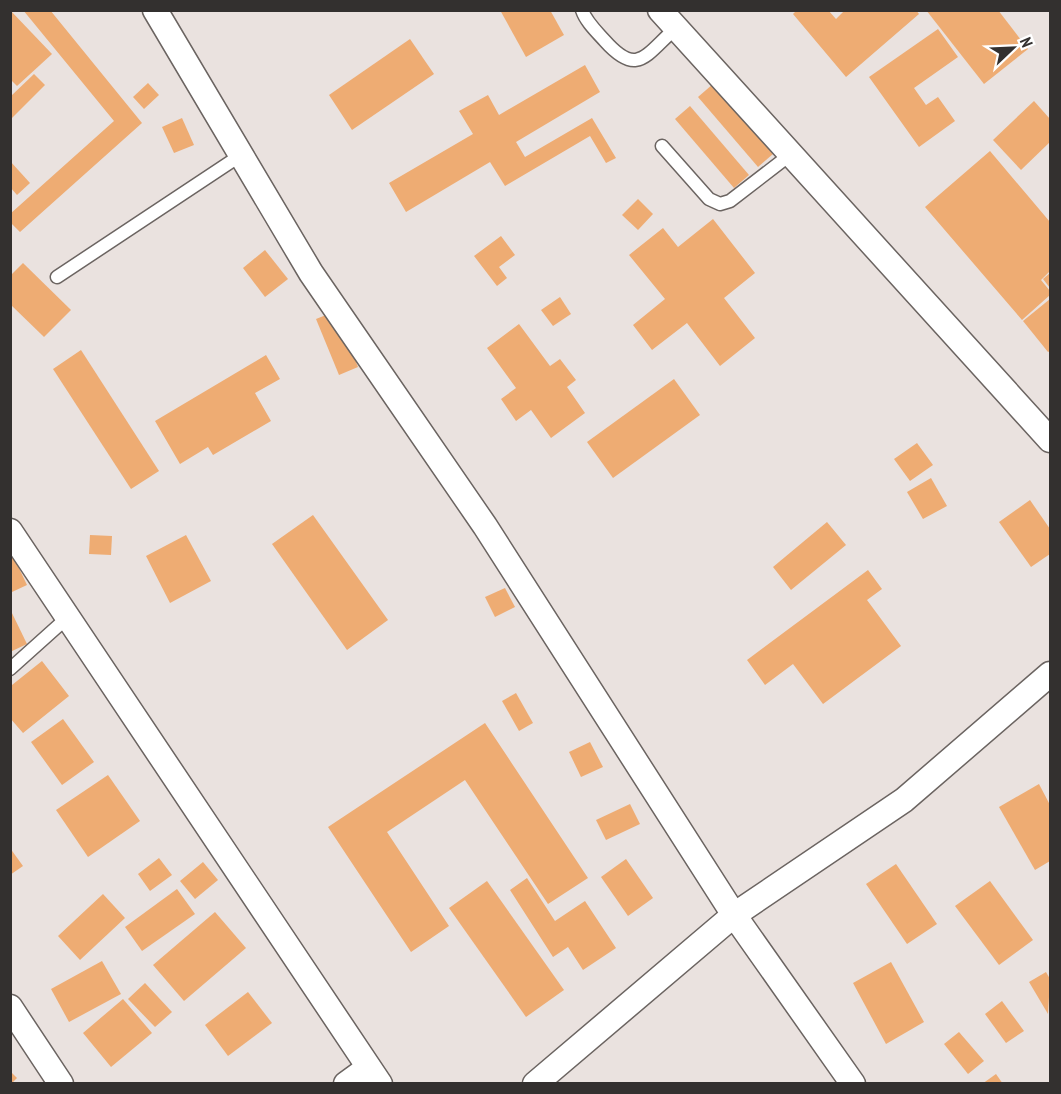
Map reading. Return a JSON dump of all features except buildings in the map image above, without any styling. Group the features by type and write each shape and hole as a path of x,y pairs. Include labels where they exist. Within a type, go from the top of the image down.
{"street":[{"path":"155,10 311,273 485,526 734,915 853,1083"},
{"path":"668,19 1050,440"},
{"path":"10,531 374,1076 346,1083"},
{"path":"535,1083 734,915 904,800 1050,674"},
{"path":"10,1007 62,1083"}],"lane":[{"path":"582,10 620,57 631,62 642,59 668,19"},
{"path":"662,146 709,199 720,204 730,201 791,154"},
{"path":"57,277 241,155"},
{"path":"10,669 68,616"}]}
